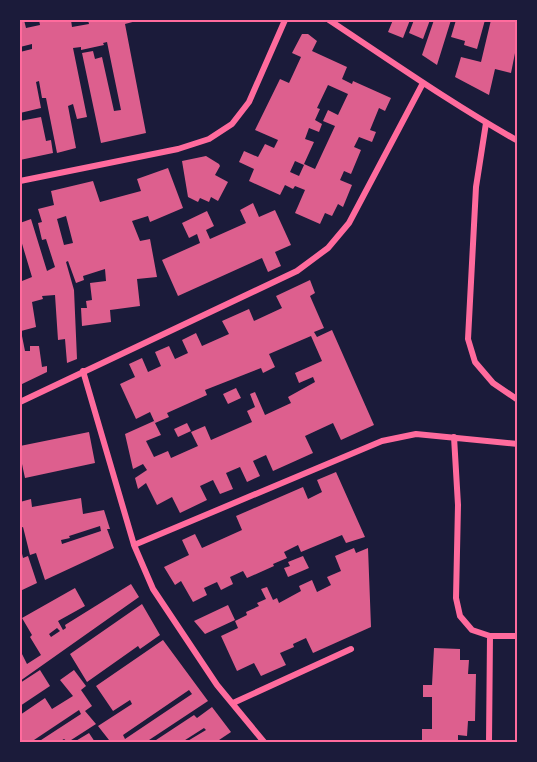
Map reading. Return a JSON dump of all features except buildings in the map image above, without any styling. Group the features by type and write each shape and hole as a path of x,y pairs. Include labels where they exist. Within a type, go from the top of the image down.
{"street":[{"path":"20,181 178,149 209,139 232,124 249,102 285,20"},
{"path":"329,20 423,83 518,141"},
{"path":"20,402 83,370 297,271 328,248 349,224 423,83"},
{"path":"486,123 476,187 468,339 475,362 494,383 518,400"},
{"path":"83,370 134,545 153,589 217,685 264,742"},
{"path":"134,545 382,441 416,434 518,444"},
{"path":"454,437 458,505 456,598 459,616 472,630 490,636 518,636"},
{"path":"489,742 490,636"},
{"path":"233,703 351,649"}]}
